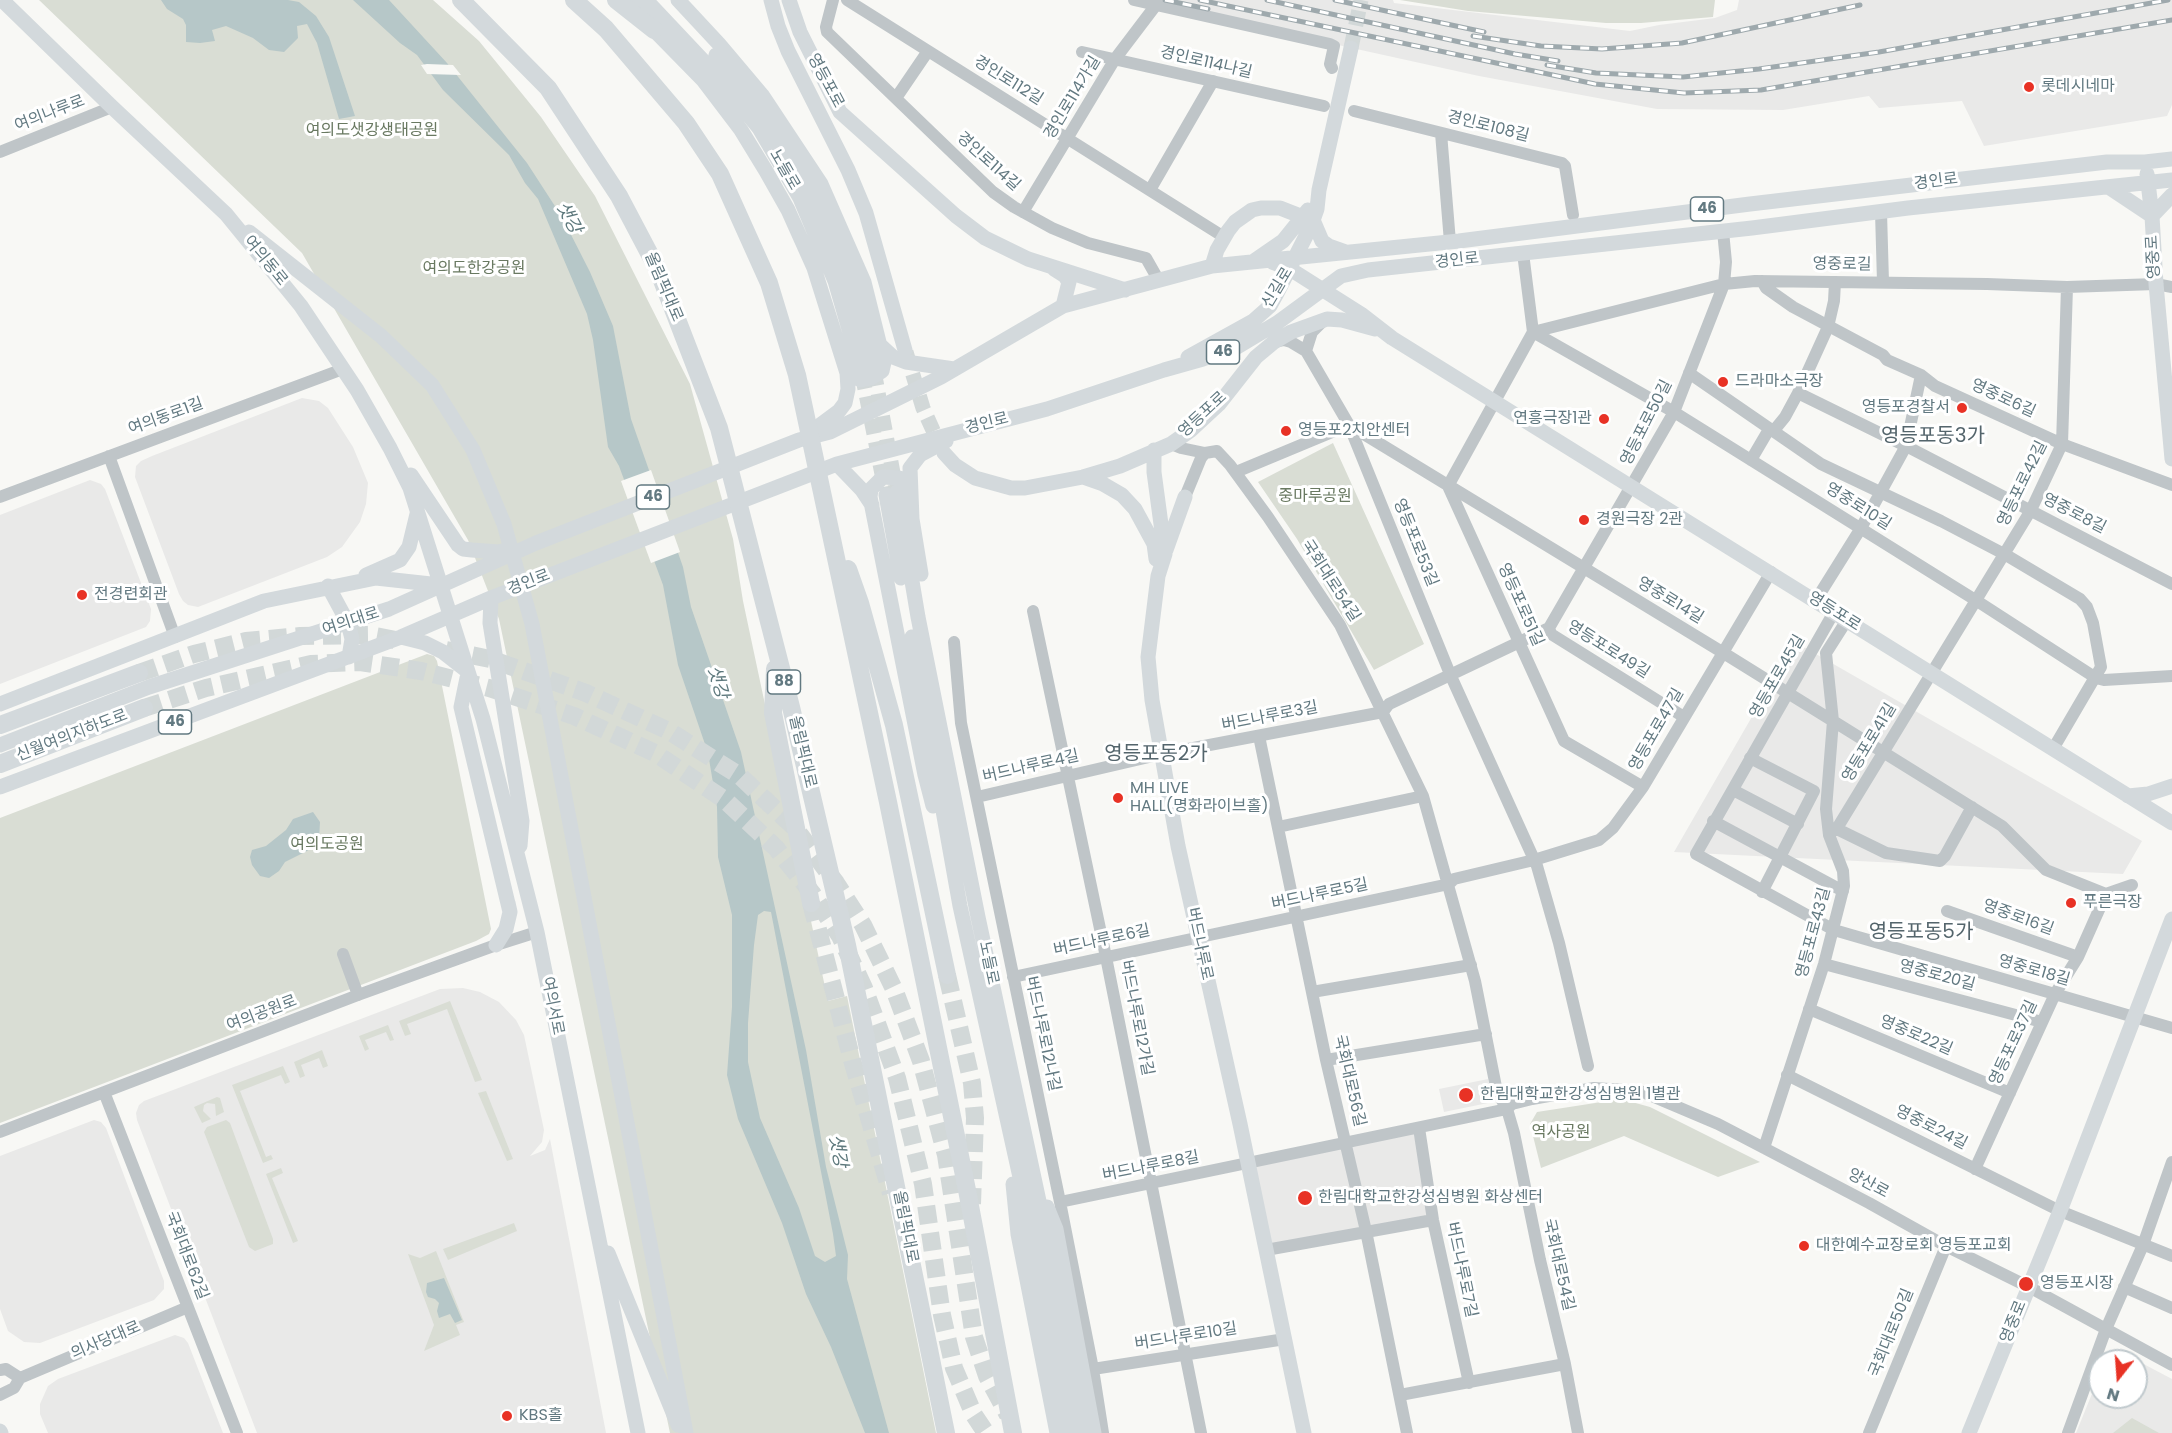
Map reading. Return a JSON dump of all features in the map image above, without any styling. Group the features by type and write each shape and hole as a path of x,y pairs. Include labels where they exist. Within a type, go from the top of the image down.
{"highway":[{"name":"올림픽대로","path":"461,0 548,88 619,196 658,270 719,428 791,707 849,956 946,1433"},
{"path":"574,0 606,29 686,123 720,174 769,283 797,375 830,522 967,1190 1013,1433"},
{"path":"616,0 654,30"},
{"path":"830,522 860,603 894,726 947,975"},
{"path":"776,649 773,713 811,903"},
{"path":"0,725 139,673"},
{"name":"신월여의지하도로","path":"0,764 144,708"}],"main road":[{"name":"여의동로","path":"2,0 226,214 301,306 343,369 390,448 410,488 440,585"},
{"path":"631,0 654,30 703,80 741,130 788,210 861,373 861,380 872,378 882,371 884,362 864,282 821,184 762,94 678,0"},
{"name":"노들로","path":"646,0 709,67 759,129 800,198 835,281 861,373"},
{"name":"노들로","path":"667,0 716,55 773,129 812,191 849,279 861,373"},
{"name":"영등포로","path":"771,0 778,26 848,170 866,213 905,350"},
{"name":"영등포로","path":"789,0 800,32 840,112 956,216 985,238 1017,254 1125,290"},
{"name":"신길로","path":"1164,370 1253,321 1273,300 1292,263 1319,190 1351,48"},
{"path":"799,71 840,112"},
{"name":"경인로","path":"1292,263 1349,253 2095,163 2172,159"},
{"name":"영중로","path":"2145,162 2152,216 2172,459"},
{"name":"경인로","path":"450,615 837,464 1047,409 1203,359 1237,346 1277,323 1341,276 1368,270 2172,180"},
{"path":"2110,188 2152,216 2172,195"},
{"path":"1212,266 1224,237 1244,215 1261,208 1280,208 1308,219 1329,246 1349,253"},
{"path":"226,214 381,336 432,385 473,450 504,524 532,624 686,1433"},
{"name":"신길로","path":"1262,261 1308,219"},
{"name":"영등포로","path":"1262,261 1292,263 1322,290 1361,314 1381,331 2172,823"},
{"name":"경인로","path":"440,585 536,543 894,401 1064,306 1212,266 1262,261"},
{"path":"1051,267 1065,276 1069,282 1064,306"},
{"path":"1277,323 1325,314 1342,320"},
{"name":"영등포로","path":"944,453 955,465 975,478 1011,488 1025,488 1083,477 1120,466 1171,444 1191,430 1219,404 1256,357 1291,332 1327,319 1342,320 1381,331"},
{"path":"880,345 893,357 906,362 954,369"},
{"path":"828,426 845,403 848,389 861,373"},
{"path":"898,493 910,468 920,455 965,430"},
{"path":"390,448 427,497 456,543 464,549 499,552 536,543"},
{"name":"버드나루로","path":"1154,450 1156,491 1165,555 1158,576 1148,657 1152,700 1197,938 1248,1164 1304,1433"},
{"path":"837,464 862,490 873,506"},
{"path":"898,493 899,478 883,477 871,489 870,497 925,775 960,906"},
{"path":"1083,477 1103,484 1122,495 1136,509 1154,544 1158,576"},
{"path":"1156,491 1165,501 1174,503 1181,501 1185,496"},
{"name":"노들로","path":"898,493 960,906 1025,1200 1069,1433"},
{"name":"노들로","path":"898,493 912,519 931,636 958,769 978,917 1032,1166 1083,1433"},
{"path":"1165,555 1185,496"},
{"path":"0,704 264,601 374,573 400,560 409,547 418,514"},
{"path":"328,586 376,578 440,585"},
{"name":"여의서로","path":"440,585 483,719 537,932 638,1433"},
{"name":"여의대로","path":"0,745 149,687 389,609 440,585"},
{"path":"328,586 348,623 352,639 350,657"},
{"path":"491,598 490,623 522,821 519,861"},
{"name":"여의대로","path":"0,788 350,657 450,615"},
{"path":"400,637 425,643 443,652 467,672 461,707 510,912"},
{"path":"483,719 510,912 506,929 496,945"},
{"path":"2128,796 2148,794 2172,786"},
{"name":"영중로","path":"1969,1433 2060,1211 2172,919"},
{"path":"1007,1125 1018,1234 1057,1433"},
{"path":"1032,1166 1056,1230 1094,1433"},
{"path":"593,1218 682,1433"}],"street":[{"name":"경인로114길","path":"833,0 826,27 827,32 993,192 1052,228 1088,243 1146,258 1160,281"},
{"name":"경인로112길","path":"848,0 1224,237"},
{"path":"1134,0 1330,44 1334,46 1330,64 1332,68"},
{"name":"경인로114가길","path":"1023,212 1115,59 1156,5"},
{"path":"896,98 928,51"},
{"name":"경인로114나길","path":"1082,52 1323,106"},
{"path":"1150,190 1213,81"},
{"name":"여의나루로","path":"0,152 112,107"},
{"name":"경인로108길","path":"1354,111 1562,163 1565,166 1574,215"},
{"name":"경인로","path":"1441,133 1450,242"},
{"path":"1881,212 1883,282"},
{"name":"영등포로50길","path":"1632,487 1674,412 1724,284 1726,262 1723,231"},
{"path":"1448,486 1533,332 1523,253"},
{"name":"영중로길","path":"1533,332 1724,284 1762,281 2067,287 2156,284 2172,287"},
{"name":"영중로6길","path":"1762,281 1766,288 1828,327 1883,355 1887,360 1922,375 1935,386 2062,444 2172,485"},
{"path":"1751,460 1768,430 1776,428 1785,417 1798,393 1828,327 1834,300 1834,282"},
{"name":"영등포로42길","path":"1932,673 2006,555 2031,510 2062,444 2067,287"},
{"path":"1274,342 1284,340 1306,351 1312,332 1327,319"},
{"name":"영중로10길","path":"1533,332 1674,412 2096,678"},
{"name":"영등포로53길","path":"1306,351 1349,425 1450,674 1534,860 1557,936 1588,1066"},
{"name":"여의동로1길","path":"0,497 343,369"},
{"name":"영등포로50길","path":"1689,374 1821,464 1941,521 2006,555 2080,599 2093,624 2101,667 2096,678"},
{"path":"1816,600 1861,528 1906,446 1922,375"},
{"name":"영중로8길","path":"1798,393 1906,446 2172,584"},
{"path":"1236,472 1349,425"},
{"name":"영중로14길","path":"1349,425 2002,826 2046,870 2106,894"},
{"path":"1171,444 1205,453 1185,496"},
{"name":"국회대로54길","path":"1205,453 1216,451 1236,472 1340,624 1423,796 1471,965 1497,1092 1507,1109 1565,1364 1578,1433"},
{"path":"109,456 175,637"},
{"name":"영등포로51길","path":"1448,486 1563,741 1643,786"},
{"name":"영등포로49길","path":"1450,674 1549,628 1632,487"},
{"name":"영등포로47길","path":"1534,860 1599,840 1613,828 1643,786 1770,572"},
{"name":"버드나루로12가길","path":"1032,611 1069,776 1201,1433"},
{"name":"영등포로45길","path":"1696,854 1833,612"},
{"name":"영등포로43길","path":"1764,1148 1824,964 1843,891 1843,871 1826,809 1833,721 1826,653 1847,620"},
{"name":"영등포로49길","path":"1549,628 1551,634 1684,717"},
{"name":"버드나루로12나길","path":"954,642 961,723 1060,1202 1093,1369 1103,1433"},
{"name":"영등포로41길","path":"1832,829 1932,673"},
{"path":"1383,712 1389,704 1450,674"},
{"path":"2053,749 2096,678 2104,680 2172,676"},
{"name":"버드나루로3길","path":"1162,754 1383,712"},
{"name":"국회대로56길","path":"1259,736 1326,1060 1366,1231 1407,1433"},
{"name":"버드나루로4길","path":"977,796 1162,754"},
{"path":"1750,758 1814,791 1762,892"},
{"path":"1732,790 1798,824"},
{"path":"1278,827 1423,796"},
{"path":"1832,829 1886,853 1940,861 1972,807"},
{"path":"1713,821 1843,891"},
{"name":"영중로18길","path":"1696,854 1834,930 2134,1017"},
{"path":"1449,884 1454,879 1534,860"},
{"name":"버드나루로5길","path":"1197,938 1449,884"},
{"path":"2106,894 2132,885"},
{"name":"영등포로37길","path":"1975,1169 2055,994 2078,957 2106,894"},
{"name":"영중로16길","path":"1947,911 2078,957"},
{"name":"여의공원로","path":"0,1132 358,995 537,932"},
{"name":"버드나루로6길","path":"1013,977 1197,938"},
{"path":"343,954 358,995"},
{"name":"영중로20길","path":"1824,964 2042,1022"},
{"path":"1312,992 1471,965"},
{"name":"영중로22길","path":"1809,1009 2010,1093"},
{"path":"2134,1017 2172,1028"},
{"path":"1326,1060 1486,1034"},
{"name":"영중로24길","path":"1787,1075 2060,1211"},
{"name":"양산로","path":"1507,1109 1512,1104 1594,1088 1640,1091 1718,1124 1946,1246 2029,1287 2172,1365"},
{"name":"국회대로62길","path":"104,1092 237,1433"},
{"path":"1248,1164 1507,1109"},
{"name":"버드나루로7길","path":"1419,1128 1433,1220 1469,1383"},
{"path":"2068,1433 2106,1329 2167,1190 2172,1162"},
{"name":"버드나루로8길","path":"1060,1202 1248,1164"},
{"path":"2060,1211 2172,1257"},
{"path":"1266,1250 1433,1220"},
{"name":"국회대로50길","path":"1869,1433 1946,1246"},
{"path":"2124,1287 2172,1308"},
{"name":"의사당대로","path":"0,1395 14,1388 22,1377 188,1307"},
{"name":"버드나루로10길","path":"1093,1369 1285,1339"},
{"path":"1400,1395 1565,1364"},
{"path":"0,1370 6,1369 22,1377"}],"shaded area":[{"path":"161,0 288,0 299,2 316,16 329,37 355,116 339,119 317,43 307,24 297,26 298,38 284,52 269,50 253,38 226,26 212,30 215,41 186,42 186,25 183,19 167,9"},
{"path":"353,0 389,0 447,63 527,163 562,217 590,272 613,326 631,419 683,567 691,607 741,752 806,1050 826,1167 848,1255 847,1279 889,1433 865,1433 831,1347 806,1294 782,1223 738,1119 727,1075 732,1007 732,915 718,857 717,807 708,753 678,665 663,585 619,466 608,447 593,340 587,314 538,199 525,183 509,155 443,90 417,55 400,43","holes":["764,911 771,912 833,1234 836,1256 825,1262 815,1256 799,1208 760,1118 748,1062 748,1023 758,915"]},
{"path":"1134,0 1393,0 1394,3 1630,31 1715,18 1737,10 1739,0 2172,0 2172,105 2167,116 1984,146 1962,101 1879,108 1869,96 1783,110 1657,109 1479,76"},
{"path":"302,398 319,401 328,408 353,447 368,483 366,504 360,522 342,547 327,557 198,607 188,605 179,594 135,477 136,466 152,456"},
{"path":"90,480 101,484 105,489 151,609 150,621 146,627 0,684 0,515"},
{"path":"1795,642 2142,841 2123,874 1674,852"},
{"path":"313,812 320,822 319,840 307,851 285,862 279,871 269,878 260,876 252,865 250,857 252,850 266,846 286,830 293,819"},
{"path":"463,988 480,992 499,1002 516,1020 524,1035 544,1130 542,1142 530,1156 545,1150 550,1139 606,1433 257,1433 137,1120 136,1113 139,1105 144,1101 440,989"},
{"name":"한림대학교한강성심병원 1별관","path":"1488,1079 1493,1102 1444,1112 1439,1089"},
{"path":"94,1120 101,1122 106,1128 164,1281 164,1289 154,1300 40,1343 24,1342 8,1331 0,1309 0,1156"},
{"path":"1414,1133 1431,1221 1266,1249 1248,1164"},
{"path":"444,1278 462,1320 455,1323 450,1314 439,1318 437,1311 439,1303 428,1297 426,1292 427,1283"},
{"path":"175,1335 184,1338 188,1343 223,1433 48,1433 40,1414 40,1404 48,1386 58,1379"},
{"path":"2148,1366 2172,1379 2172,1433 2076,1433 2088,1404 2088,1409 2148,1409"}],"green space":[{"name":"여의도한강공원","path":"39,0 433,0 479,41 541,117 595,196 690,384 733,539 743,601 828,1001 847,996 936,1433 670,1433 499,619 468,540 302,253"},
{"path":"1400,0 1715,0 1713,17 1641,23 1606,23 1468,11"},
{"name":"중마루공원","path":"1333,443 1424,644 1374,670 1297,539 1258,482"},
{"name":"여의도공원","path":"427,654 434,656 437,661 491,929 489,934 476,941 0,1123 0,818"},
{"path":"450,1001 482,1080 475,1082 447,1009 407,1024 411,1034 405,1036 399,1021"},
{"path":"388,1025 394,1040 390,1041 386,1032 365,1040 369,1049 365,1051 359,1036"},
{"path":"322,1050 328,1066 323,1068 319,1058 301,1065 305,1076 300,1078 294,1062"},
{"path":"283,1066 290,1082 285,1084 281,1075 240,1091 266,1157 271,1155 273,1159 263,1163 232,1085"},
{"path":"486,1091 513,1159 507,1161 478,1093"},
{"path":"217,1097 220,1098 224,1112 216,1116 215,1104 207,1103 203,1111 211,1119 202,1123 194,1107"},
{"name":"역사공원","path":"1621,1099 1650,1107 1760,1162 1718,1177 1624,1136 1541,1168 1530,1124 1537,1112"},
{"path":"226,1120 230,1123 273,1239 273,1244 255,1251 249,1247 204,1132 207,1127"},
{"path":"281,1168 283,1173 272,1178 298,1241 293,1243 266,1174"},
{"path":"514,1223 517,1231 448,1260 443,1249"},
{"path":"436,1251 464,1322 456,1325 460,1335 424,1351 434,1325 408,1254 420,1258"},
{"path":"2132,1418 2159,1433 2113,1433"}],"pier":[{"path":"421,65 453,65 461,75 427,74"},
{"path":"651,470 680,552 651,563 621,481"}],"tunnel":[{"path":"1351,48 1361,0"},
{"path":"906,352 923,408 941,448"},
{"path":"874,371 896,489"},
{"path":"862,374 885,489"},
{"path":"139,673 194,654 246,641 300,636 369,635 401,641"},
{"path":"446,650 490,659 586,693 669,731 740,776 795,828 836,883 863,925 894,989 921,1061 946,1155 974,1337 987,1376 1008,1415"},
{"path":"144,708 206,688 311,664 360,662 421,671 489,688 574,716 655,753 725,800 776,848 812,893 840,936 864,988 897,1078 923,1184 942,1315 954,1368 974,1415 986,1433"},
{"path":"811,903 852,1060 891,1193"},
{"path":"947,975 972,1083 975,1118 972,1204"}],"railway":[{"path":"1165,0 1208,9"},
{"path":"1200,0 1595,84 1684,93 1761,90 2172,20"},
{"path":"1267,0 1515,54 1558,61"},
{"path":"1335,0 1484,32"},
{"path":"1547,65 1596,73 1683,77 1879,52 2168,0"},
{"path":"1473,36 1541,46 1602,49 1682,43 1860,5"}],"place":[{"name":"롯데시네마","path":"2029,87"},
{"name":"드라마소극장","path":"1723,382"},
{"name":"영등포경찰서","path":"1962,408"},
{"name":"연흥극장1관","path":"1604,419"},
{"name":"영등포2치안센터","path":"1286,431"},
{"name":"경원극장 2관","path":"1584,520"},
{"name":"전경련회관","path":"82,595"},
{"name":"MH LIVE HALL(명화라이브홀)","path":"1118,798"},
{"name":"푸른극장","path":"2071,903"},
{"name":"한림대학교한강성심병원 1별관","path":"1466,1095"},
{"name":"한림대학교한강성심병원 화상센터","path":"1305,1198"},
{"name":"대한예수교장로회 영등포교회","path":"1804,1246"},
{"name":"영등포시장","path":"2026,1284"},
{"name":"KBS홀","path":"507,1416"}],"district":[{"name":"영등포동3가","path":"1933,437"},
{"name":"영등포동2가","path":"1156,755"},
{"name":"영등포동5가","path":"1921,933"}],"park label":[{"name":"여의도샛강생태공원","path":"372,131"}],"water label":[{"name":"샛강","path":"568,218"},
{"name":"샛강","path":"717,682"},
{"name":"샛강","path":"837,1151"}]}
